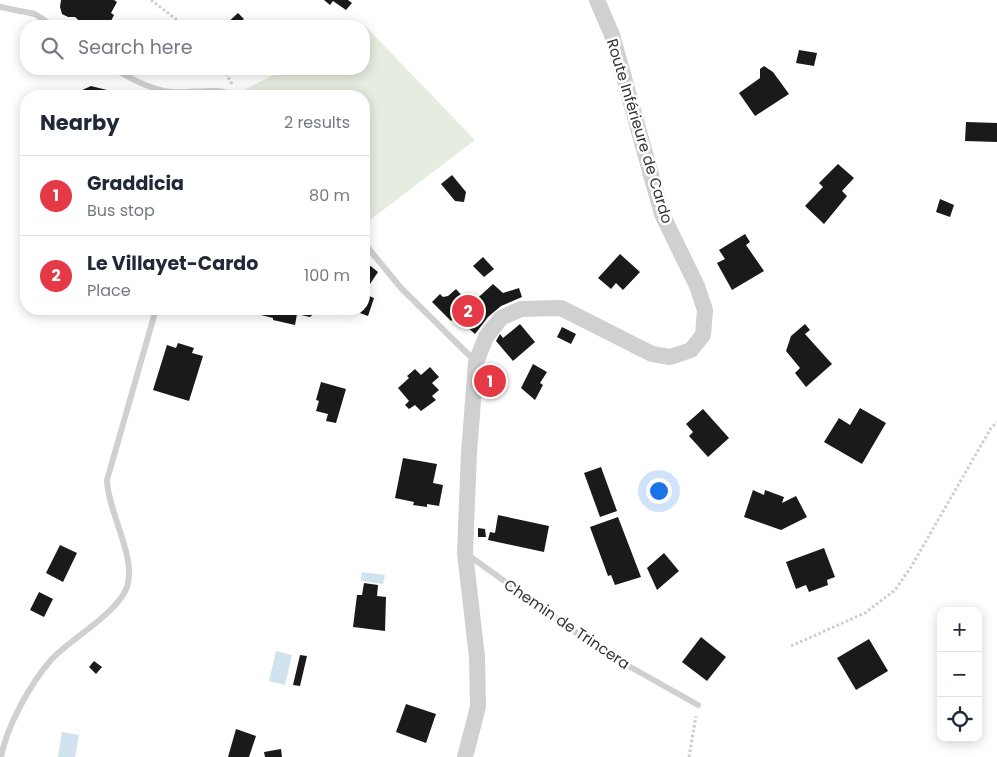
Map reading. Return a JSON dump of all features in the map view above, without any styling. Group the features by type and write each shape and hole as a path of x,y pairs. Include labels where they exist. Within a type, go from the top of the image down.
{"street":[{"name":"Route Inférieure de Cardo","path":"465,757 478,707 477,657 465,553 476,362 486,337 501,318 520,309 561,308 652,354 670,357 690,350 703,335 705,310 697,286 662,214 612,35 597,0"}],"lane":[{"path":"0,7 35,14 44,20"},
{"path":"127,75 155,89 161,90"},
{"path":"370,250 401,288 476,362"},
{"path":"1,757 3,743 32,686 52,660 118,602 127,586 129,564 108,497 107,480 154,315"},
{"name":"Chemin de Trincera","path":"465,553 602,651 698,705"}],"path":[{"path":"151,0 177,20"},
{"path":"791,646 865,613 895,590 912,568 991,428 997,422"},
{"path":"689,757 698,705"}],"shaded area":[{"path":"370,31 475,140 370,220 370,90 246,89 273,75 370,75"}],"water":[{"path":"362,572 385,575 383,584 361,581"},
{"path":"276,651 292,655 285,685 269,681"},
{"path":"62,732 79,735 75,757 58,757"}],"building":[{"path":"61,0 114,0 117,2 111,13 114,15 112,20 78,20 75,17 68,17 62,14"},
{"path":"324,0 348,0 352,3 346,10 333,1 330,5"},
{"path":"238,13 244,19 242,20 230,20"},
{"path":"799,50 817,53 814,66 796,63"},
{"path":"764,66 773,72 789,94 755,116 739,93 760,78 760,69"},
{"path":"91,86 107,90 82,90"},
{"path":"966,122 997,123 997,142 965,141"},
{"path":"838,164 854,178 842,191 847,196 824,224 805,206 823,187 819,183"},
{"path":"452,175 466,192 464,202 455,201 441,184"},
{"path":"940,199 954,205 950,217 936,212"},
{"path":"745,234 750,242 746,245 764,271 732,290 717,263 725,259 719,250"},
{"path":"620,254 640,272 623,290 616,283 611,289 598,278"},
{"path":"483,257 494,269 484,277 473,266"},
{"path":"370,266 378,272 370,284"},
{"path":"493,284 503,293 519,288 522,297 501,306 488,317 475,334 456,317 451,321 432,302 440,294 443,297 448,296 456,289 470,305"},
{"path":"370,296 374,298 370,310"},
{"path":"261,315 297,315 295,325 273,320 273,318"},
{"path":"520,324 535,342 513,361 496,341 500,334 503,338"},
{"path":"805,324 810,330 805,334 832,364 806,387 795,373 800,368 786,351 791,336"},
{"path":"562,327 576,334 571,344 557,337"},
{"path":"178,343 194,348 192,353 203,356 189,401 153,390 167,345 176,348"},
{"path":"533,364 547,372 540,383 543,385 535,400 521,388"},
{"path":"430,367 439,377 432,383 439,390 432,396 436,400 421,411 415,405 409,409 405,405 409,401 398,388 409,378 407,376 415,369 421,375"},
{"path":"321,382 346,389 336,423 326,421 328,414 316,411 319,401 316,400"},
{"path":"860,408 886,423 862,464 824,442 839,418 850,425"},
{"path":"703,409 729,438 708,457 689,436 693,432 686,424"},
{"path":"403,458 437,464 433,483 443,485 439,506 427,504 427,507 413,505 414,502 395,498"},
{"path":"601,467 617,511 600,517 584,473"},
{"path":"753,490 764,495 765,490 784,497 782,503 796,496 807,517 781,530 744,517"},
{"path":"498,515 549,526 544,552 488,540 490,532 495,533"},
{"path":"618,517 641,577 615,585 611,575 608,576 590,527"},
{"path":"478,528 485,529 486,537 478,537"},
{"path":"60,545 77,553 63,582 46,573"},
{"path":"824,548 835,577 827,580 828,585 809,592 806,585 796,589 786,562"},
{"path":"664,553 679,571 657,590 647,568"},
{"path":"364,583 378,585 377,596 386,597 385,631 353,627 357,595 362,595"},
{"path":"39,592 53,599 44,617 30,610"},
{"path":"701,637 726,657 707,681 682,662"},
{"path":"869,639 888,671 856,690 837,658"},
{"path":"300,655 307,656 300,686 293,685"},
{"path":"94,661 102,667 96,674 89,667"},
{"path":"406,704 436,714 426,743 396,732"},
{"path":"236,729 256,736 249,757 228,757"},
{"path":"281,749 282,757 265,757 264,752"}],"place":[{"name":"Le Villayet-Cardo","path":"468,311"},
{"name":"Graddicia","path":"490,381"}]}
